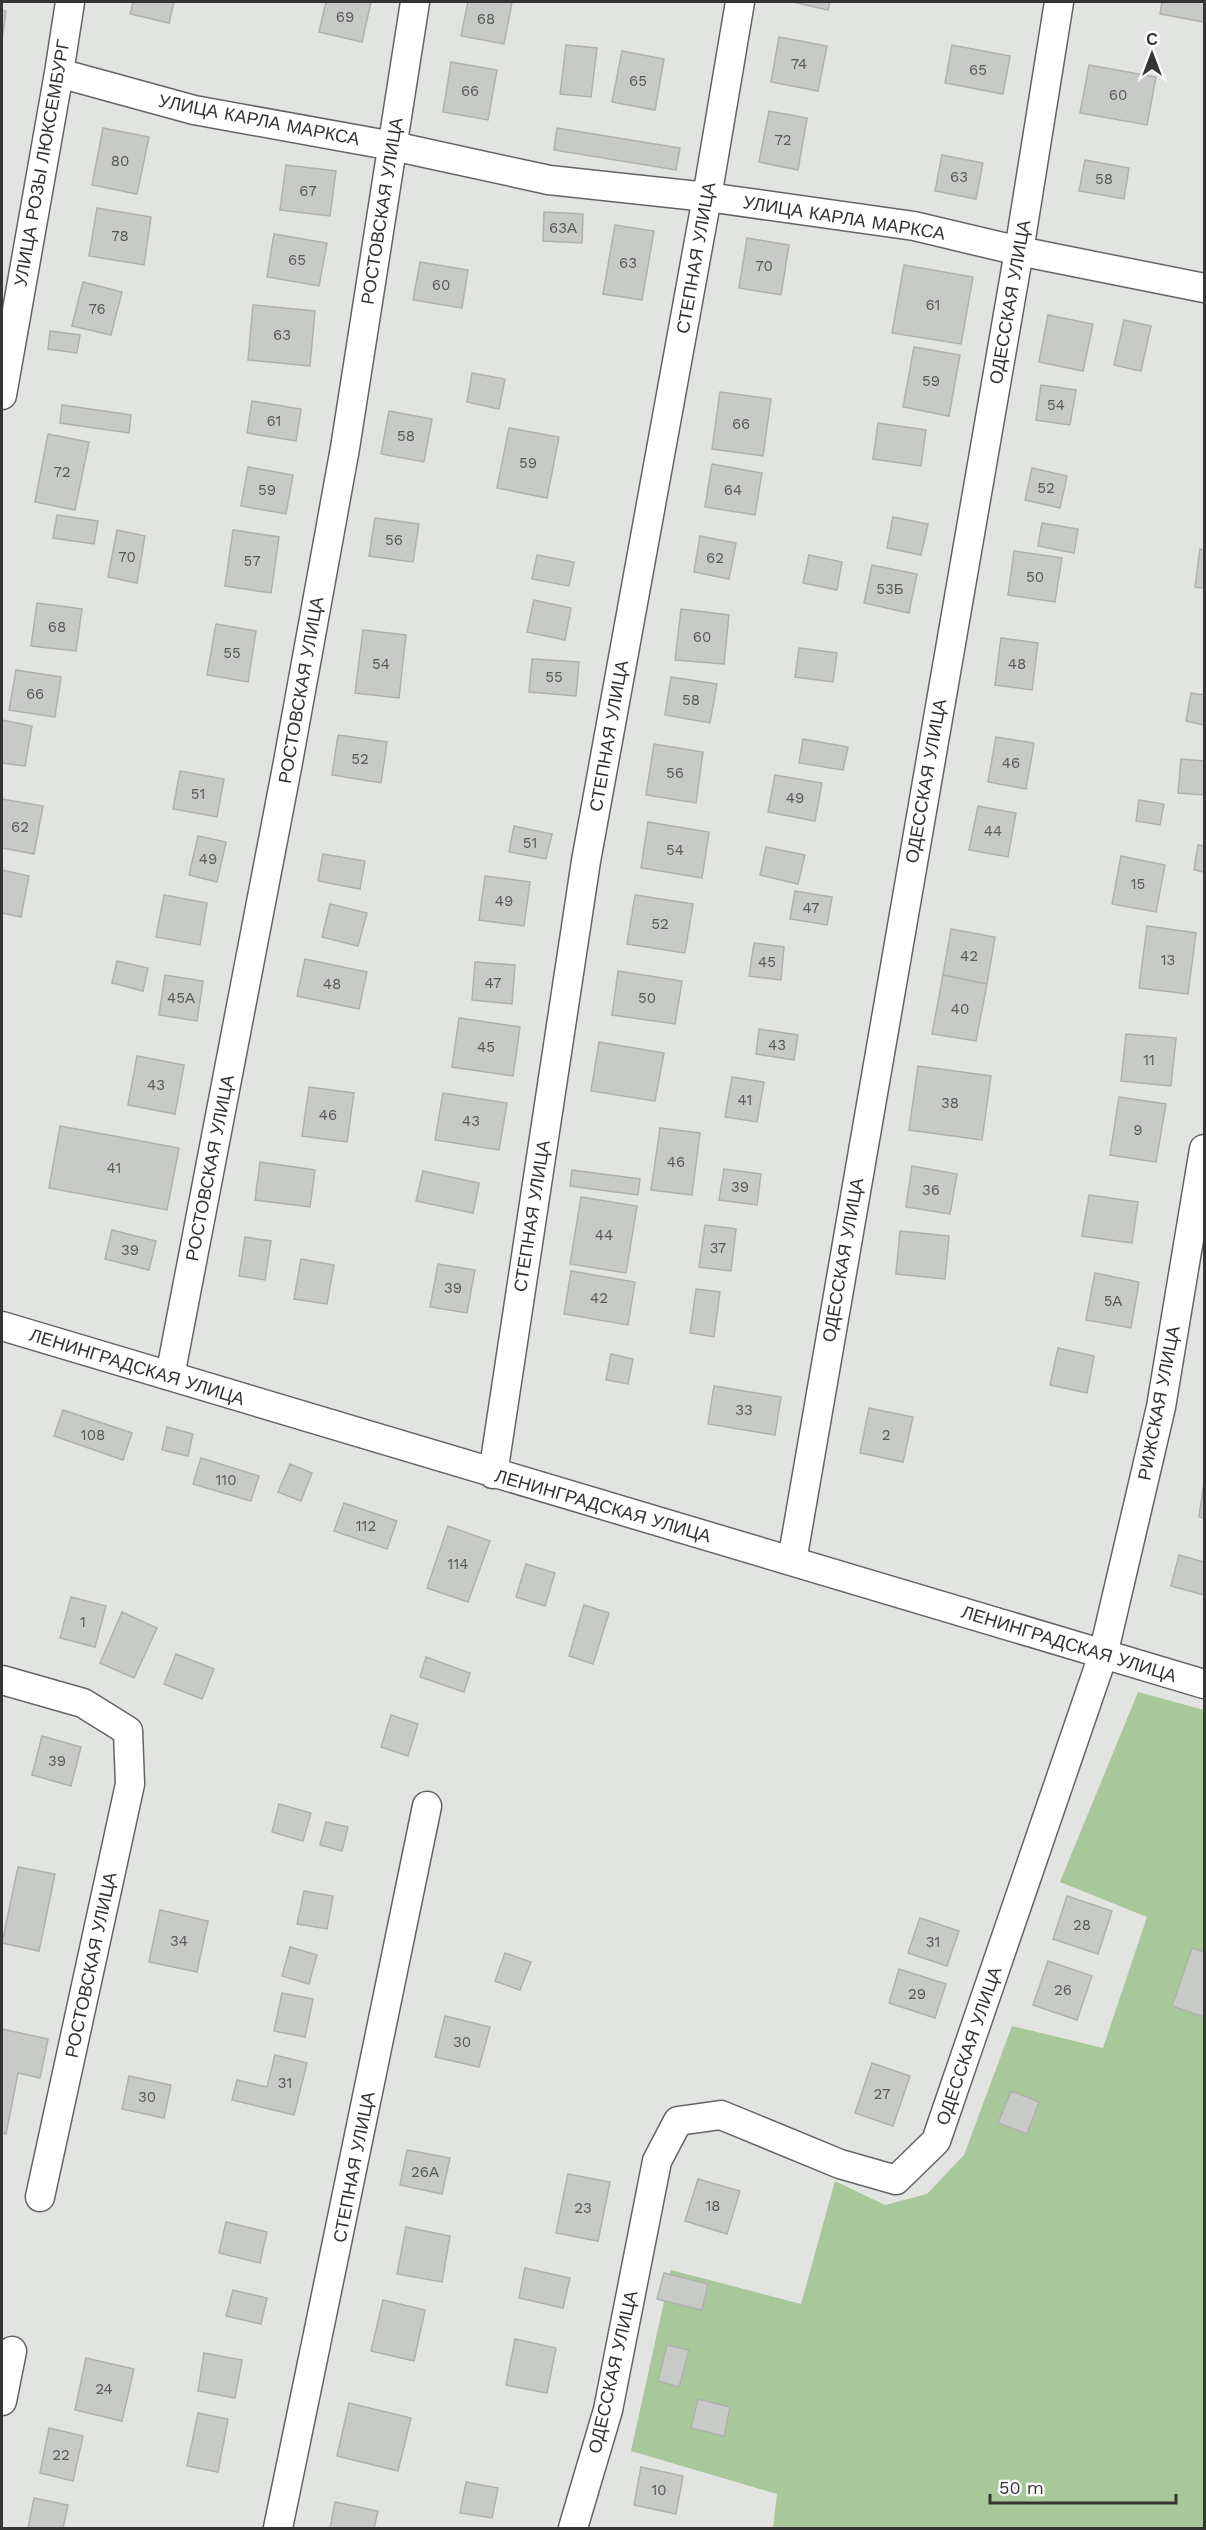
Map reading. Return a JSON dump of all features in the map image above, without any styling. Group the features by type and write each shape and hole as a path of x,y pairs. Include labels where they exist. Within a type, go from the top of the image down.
{"street":[{"name":"УЛИЦА РОЗЫ ЛЮКСЕМБУРГ","path":"2,395 70,2"},
{"name":"РОСТОВСКАЯ УЛИЦА","path":"170,1376 290,750 345,448 415,2"},
{"name":"СТЕПНАЯ УЛИЦА","path":"493,1474 586,861 707,197 740,2"},
{"name":"ОДЕССКАЯ УЛИЦА","path":"792,1561 1019,251 1059,2"},
{"name":"УЛИЦА КАРЛА МАРКСА","path":"59,72 194,111 393,146 549,180 707,197 914,226 1019,251 1204,288"},
{"name":"РИЖСКАЯ УЛИЦА","path":"1103,1655 1161,1407 1204,1149"},
{"name":"ЛЕНИНГРАДСКАЯ УЛИЦА","path":"2,1326 1204,1684"},
{"name":"ОДЕССКАЯ УЛИЦА","path":"573,2529 608,2410 657,2161 678,2121 721,2115 840,2164 896,2180 936,2141 1103,1655"},
{"name":"РОСТОВСКАЯ УЛИЦА","path":"2,1680 83,1703 128,1731 130,1784 40,2197"},
{"name":"СТЕПНАЯ УЛИЦА","path":"278,2529 427,1806"},
{"path":"2,2401 12,2351"}],"green space":[{"path":"1138,1692 1204,1710 1204,2528 773,2528 777,2494 631,2451 671,2270 801,2304 835,2181 885,2205 927,2194 964,2155 1012,2026 1103,2048 1147,1917 1060,1882"}],"building":[{"path":"133,2 174,2 169,23 130,14"},
{"path":"326,2 371,2 362,42 319,32"},
{"path":"468,2 512,2 504,44 461,36"},
{"path":"793,2 830,2 828,10"},
{"path":"1162,2 1204,2 1204,22 1160,14"},
{"path":"2,10 6,11 2,40"},
{"path":"779,37 827,46 818,91 771,82"},
{"path":"566,45 597,48 591,97 560,94"},
{"path":"952,45 1010,56 1003,94 945,83"},
{"path":"622,51 664,59 655,110 612,102"},
{"path":"451,62 497,70 488,120 443,112"},
{"path":"1089,65 1156,77 1147,125 1080,113"},
{"path":"769,111 807,118 798,170 759,162"},
{"path":"103,128 149,137 137,194 92,185"},
{"path":"557,128 680,148 676,170 554,150"},
{"path":"942,155 983,163 976,199 935,191"},
{"path":"1085,160 1129,168 1124,199 1079,191"},
{"path":"286,165 336,171 330,216 280,210"},
{"path":"97,208 151,217 144,265 89,256"},
{"path":"544,212 583,214 582,243 543,241"},
{"path":"615,225 654,231 642,300 603,294"},
{"path":"274,234 327,243 319,286 267,277"},
{"path":"747,238 789,245 781,295 739,288"},
{"path":"420,262 468,270 462,308 413,300"},
{"path":"904,265 973,277 961,344 892,333"},
{"path":"83,282 122,292 111,335 72,326"},
{"path":"253,305 315,311 310,366 248,360"},
{"path":"1048,315 1093,324 1083,371 1039,362"},
{"path":"1124,320 1151,326 1141,371 1114,365"},
{"path":"50,331 80,335 77,353 48,349"},
{"path":"914,347 960,355 949,416 903,407"},
{"path":"472,373 505,379 499,409 467,402"},
{"path":"1041,385 1076,390 1070,425 1036,420"},
{"path":"720,392 771,399 763,456 712,449"},
{"path":"252,401 301,409 296,441 247,433"},
{"path":"62,405 131,415 129,433 60,423"},
{"path":"389,411 432,419 424,462 381,454"},
{"path":"878,423 926,430 921,466 873,459"},
{"path":"509,428 559,437 547,498 497,488"},
{"path":"48,434 89,442 75,510 35,502"},
{"path":"712,464 762,473 755,515 705,507"},
{"path":"248,467 293,475 286,514 241,506"},
{"path":"1032,468 1067,476 1060,508 1025,500"},
{"path":"57,515 98,521 94,544 53,538"},
{"path":"893,517 928,524 921,555 887,548"},
{"path":"375,518 419,524 413,562 369,556"},
{"path":"1042,523 1078,529 1074,553 1038,546"},
{"path":"117,530 145,536 137,583 108,577"},
{"path":"233,530 279,537 271,593 225,586"},
{"path":"700,536 736,543 729,579 694,572"},
{"path":"1200,549 1204,550 1204,588 1195,587"},
{"path":"1014,551 1062,558 1055,602 1008,595"},
{"path":"537,555 574,562 569,586 532,579"},
{"path":"809,555 842,562 837,590 803,583"},
{"path":"872,565 917,574 909,613 864,603"},
{"path":"534,600 571,608 565,640 527,632"},
{"path":"37,603 82,609 76,651 31,646"},
{"path":"681,609 729,615 724,664 675,660"},
{"path":"216,624 256,631 248,682 207,675"},
{"path":"363,630 406,635 399,698 355,693"},
{"path":"1001,638 1038,643 1032,690 995,685"},
{"path":"799,648 837,653 833,682 795,677"},
{"path":"532,659 579,662 576,696 529,692"},
{"path":"16,670 61,677 55,717 9,710"},
{"path":"671,677 717,684 710,723 665,715"},
{"path":"1191,693 1204,695 1204,725 1186,721"},
{"path":"2,720 32,726 25,766 2,763"},
{"path":"338,735 387,742 381,783 332,775"},
{"path":"996,737 1034,743 1026,789 988,782"},
{"path":"803,739 848,747 843,770 799,763"},
{"path":"654,744 703,752 696,803 646,795"},
{"path":"1181,759 1204,761 1204,795 1178,793"},
{"path":"180,771 224,779 217,817 173,809"},
{"path":"775,775 822,783 815,821 768,812"},
{"path":"2,799 43,806 34,854 2,848"},
{"path":"1139,800 1164,804 1160,825 1136,821"},
{"path":"978,806 1016,813 1008,857 969,850"},
{"path":"648,822 709,832 702,878 641,868"},
{"path":"514,826 552,834 546,859 509,852"},
{"path":"198,836 226,842 217,882 189,875"},
{"path":"1198,845 1204,846 1204,872 1194,870"},
{"path":"766,847 805,855 798,884 760,875"},
{"path":"323,854 365,861 360,889 318,881"},
{"path":"1121,856 1165,865 1156,912 1112,904"},
{"path":"2,870 29,876 21,917 2,913"},
{"path":"485,876 530,882 524,926 479,920"},
{"path":"795,891 832,897 827,925 790,919"},
{"path":"164,895 207,903 200,945 156,937"},
{"path":"635,895 693,904 685,953 627,944"},
{"path":"330,904 367,913 358,946 322,937"},
{"path":"1147,926 1196,933 1188,994 1139,988"},
{"path":"951,929 995,937 987,984 943,975"},
{"path":"754,943 784,947 781,980 749,976"},
{"path":"305,959 367,972 359,1009 297,996"},
{"path":"117,961 148,968 143,991 112,983"},
{"path":"475,962 515,965 512,1004 472,1000"},
{"path":"618,971 682,981 675,1024 612,1015"},
{"path":"165,975 203,981 197,1021 159,1015"},
{"path":"943,975 987,984 976,1041 932,1034"},
{"path":"459,1018 520,1027 513,1076 452,1067"},
{"path":"759,1029 798,1035 794,1060 756,1054"},
{"path":"1126,1034 1176,1038 1171,1086 1121,1081"},
{"path":"599,1042 664,1053 655,1101 591,1091"},
{"path":"137,1056 184,1065 175,1114 128,1105"},
{"path":"918,1066 991,1076 982,1140 909,1130"},
{"path":"732,1077 764,1082 757,1122 725,1117"},
{"path":"309,1087 354,1093 347,1142 302,1136"},
{"path":"443,1093 507,1103 499,1150 435,1140"},
{"path":"1119,1097 1166,1104 1156,1162 1110,1155"},
{"path":"60,1126 179,1148 167,1210 49,1188"},
{"path":"660,1128 700,1133 692,1195 651,1190"},
{"path":"260,1162 315,1170 310,1207 255,1200"},
{"path":"912,1166 957,1174 950,1214 906,1207"},
{"path":"724,1169 761,1174 757,1205 719,1200"},
{"path":"572,1170 640,1179 638,1195 570,1186"},
{"path":"423,1171 479,1183 473,1213 416,1201"},
{"path":"1089,1195 1138,1202 1132,1243 1082,1236"},
{"path":"581,1197 637,1206 626,1273 570,1264"},
{"path":"705,1225 736,1229 731,1271 699,1267"},
{"path":"112,1230 156,1241 149,1270 105,1259"},
{"path":"900,1231 949,1236 945,1279 896,1274"},
{"path":"245,1237 271,1241 265,1280 239,1276"},
{"path":"301,1259 334,1265 327,1304 294,1299"},
{"path":"438,1264 475,1270 467,1313 430,1307"},
{"path":"571,1271 635,1282 628,1325 564,1314"},
{"path":"1095,1273 1139,1282 1131,1328 1086,1320"},
{"path":"696,1289 720,1292 714,1337 690,1333"},
{"path":"1058,1348 1094,1356 1087,1393 1050,1385"},
{"path":"611,1354 633,1359 628,1384 606,1380"},
{"path":"714,1386 781,1397 775,1435 708,1424"},
{"path":"869,1408 913,1417 903,1462 860,1453"},
{"path":"63,1410 132,1433 123,1460 54,1436"},
{"path":"167,1427 193,1434 188,1456 162,1450"},
{"path":"201,1458 259,1476 251,1501 193,1484"},
{"path":"290,1464 312,1473 301,1501 278,1492"},
{"path":"1204,1482 1204,1518 1199,1517"},
{"path":"344,1503 397,1521 387,1549 334,1531"},
{"path":"448,1526 490,1541 468,1602 427,1588"},
{"path":"1179,1555 1204,1562 1204,1595 1171,1586"},
{"path":"526,1564 555,1573 545,1606 516,1597"},
{"path":"71,1597 106,1606 95,1647 60,1638"},
{"path":"584,1605 609,1613 593,1664 569,1656"},
{"path":"122,1612 157,1628 134,1678 100,1663"},
{"path":"176,1654 214,1669 202,1699 164,1684"},
{"path":"426,1657 470,1673 464,1692 420,1677"},
{"path":"391,1715 418,1724 408,1756 381,1747"},
{"path":"42,1736 81,1747 71,1786 32,1775"},
{"path":"279,1804 311,1813 303,1841 272,1832"},
{"path":"326,1822 348,1827 342,1851 320,1845"},
{"path":"18,1867 55,1874 39,1951 2,1943"},
{"path":"304,1891 333,1896 327,1929 297,1924"},
{"path":"1067,1896 1112,1911 1098,1954 1053,1939"},
{"path":"160,1910 208,1921 197,1972 149,1962"},
{"path":"920,1918 959,1931 947,1966 908,1953"},
{"path":"290,1947 317,1955 309,1984 282,1976"},
{"path":"1192,1948 1204,1952 1204,2017 1172,2006"},
{"path":"505,1953 531,1962 520,1990 495,1981"},
{"path":"1048,1961 1092,1976 1077,2020 1033,2005"},
{"path":"899,1969 946,1984 935,2018 889,2003"},
{"path":"282,1993 313,1999 305,2037 274,2031"},
{"path":"445,2016 490,2027 479,2067 435,2057"},
{"path":"2,2029 48,2039 40,2078 18,2073 6,2134 2,2133"},
{"path":"275,2055 307,2063 294,2115 232,2100 237,2080 267,2087"},
{"path":"872,2063 910,2076 893,2126 855,2113"},
{"path":"129,2076 171,2085 164,2118 122,2109"},
{"path":"1011,2091 1039,2102 1027,2134 998,2123"},
{"path":"407,2150 450,2158 442,2194 400,2185"},
{"path":"568,2174 610,2182 598,2241 556,2233"},
{"path":"698,2179 740,2191 727,2234 685,2221"},
{"path":"226,2222 267,2232 260,2263 219,2253"},
{"path":"406,2227 450,2236 442,2282 397,2274"},
{"path":"525,2268 570,2278 563,2308 519,2298"},
{"path":"664,2273 708,2284 702,2310 657,2299"},
{"path":"233,2290 267,2298 261,2324 226,2316"},
{"path":"383,2300 425,2310 414,2361 371,2351"},
{"path":"515,2339 556,2348 547,2393 506,2385"},
{"path":"667,2345 689,2350 679,2387 658,2381"},
{"path":"204,2353 242,2360 235,2398 198,2391"},
{"path":"86,2358 134,2369 122,2421 75,2410"},
{"path":"698,2399 730,2407 724,2436 691,2428"},
{"path":"349,2403 411,2418 398,2471 337,2456"},
{"path":"198,2413 228,2419 218,2472 187,2466"},
{"path":"49,2428 83,2436 73,2481 40,2473"},
{"path":"641,2467 683,2476 676,2514 634,2505"},
{"path":"466,2482 498,2488 492,2518 460,2513"},
{"path":"34,2498 68,2505 63,2528 28,2528"},
{"path":"335,2502 378,2511 374,2528 330,2528"}]}
